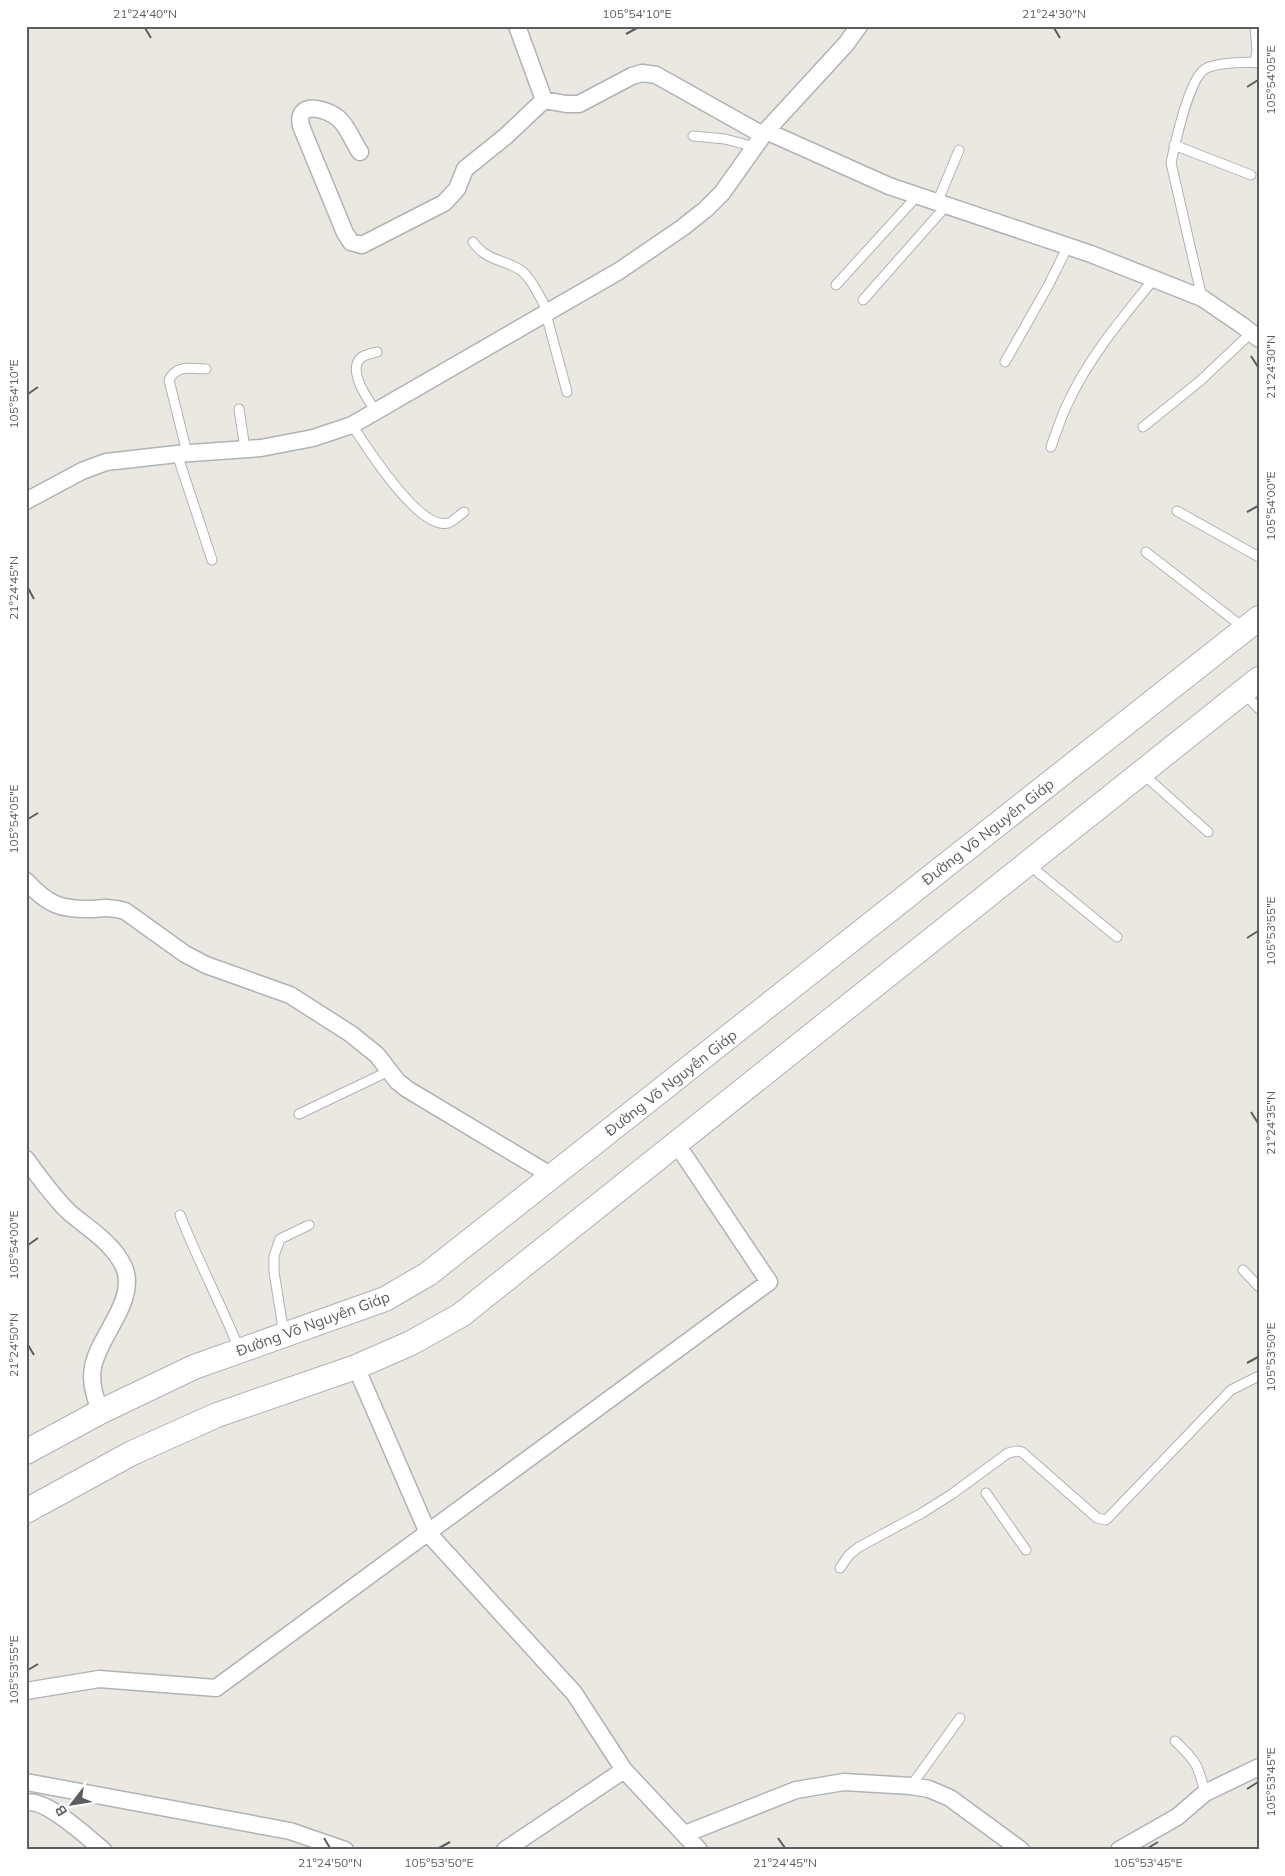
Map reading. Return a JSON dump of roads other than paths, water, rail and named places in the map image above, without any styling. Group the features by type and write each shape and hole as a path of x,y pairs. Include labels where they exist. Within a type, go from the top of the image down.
{"main road":[{"name":"Đường Võ Nguyên Giáp","path":"26,1452 100,1412 194,1367 385,1300 428,1274 1252,623"},
{"path":"26,1511 132,1453 216,1415 356,1368 411,1343 461,1315 1251,686"}],"street":[{"path":"517,26 544,100"},
{"path":"26,501 82,471 106,462 182,453 246,449 304,440 352,425 619,271 706,210 722,192 761,137 846,44 859,26"},
{"path":"544,100 579,104 632,76 649,73 656,75 761,137 917,196 1068,246 1202,298 1255,336"},
{"path":"360,152 341,120 335,115 308,108 300,114 301,126 345,233 351,242 362,245 444,203 457,189 465,169 506,136 544,100"},
{"path":"26,881 40,895 61,906 76,909 116,908 125,911 186,954 206,965 290,995 351,1034 378,1055 397,1082 407,1089 464,1125 552,1176"},
{"path":"26,1692 99,1680 216,1688 769,1282 676,1143"},
{"path":"26,1159 69,1212 116,1254 124,1268 127,1282 122,1306 97,1350 92,1368 92,1386 100,1412"},
{"path":"356,1368 428,1533 574,1693 624,1770 699,1850"},
{"path":"1119,1850 1177,1817 1205,1793 1259,1767"},
{"path":"504,1850 624,1770"},
{"path":"26,1782 290,1831 325,1847 345,1850"},
{"path":"685,1834 796,1790 820,1784 844,1782 911,1786 929,1789 950,1798 1021,1850"},
{"path":"26,1803 42,1804 103,1850"}],"lane":[{"path":"1202,298 1171,163 1174,146 1190,92 1200,73 1213,65 1257,63 1255,26"},
{"path":"693,136 725,139 761,137"},
{"path":"1174,146 1251,175"},
{"path":"863,300 942,204 959,150"},
{"path":"836,285 917,196"},
{"path":"473,242 482,253 498,261 513,265 528,278 547,313 567,392"},
{"path":"1005,362 1048,286 1068,246"},
{"path":"1051,446 1067,406 1085,373 1116,325 1154,279"},
{"path":"1142,427 1255,336"},
{"path":"376,411 362,391 357,377 358,363 362,357 377,352"},
{"path":"206,369 181,368 173,372 169,380 182,453 200,527 212,560"},
{"path":"239,409 246,449"},
{"path":"352,425 396,488 424,514 435,522 448,523 464,512"},
{"path":"1176,511 1259,557"},
{"path":"1146,552 1252,623"},
{"path":"1251,686 1259,709"},
{"path":"1142,773 1208,832"},
{"path":"1027,864 1117,937"},
{"path":"299,1114 389,1071"},
{"path":"180,1215 198,1260 223,1309 240,1351"},
{"path":"284,1335 274,1272 274,1256 280,1239 309,1224"},
{"path":"1243,1270 1259,1287"},
{"path":"840,1568 849,1555 859,1547 922,1513 976,1479 1008,1453 1017,1451 1022,1452 1097,1518 1106,1520 1231,1390 1259,1376"},
{"path":"986,1493 1026,1550"},
{"path":"911,1786 960,1718"},
{"path":"1175,1741 1193,1758 1200,1770 1205,1793"}]}
